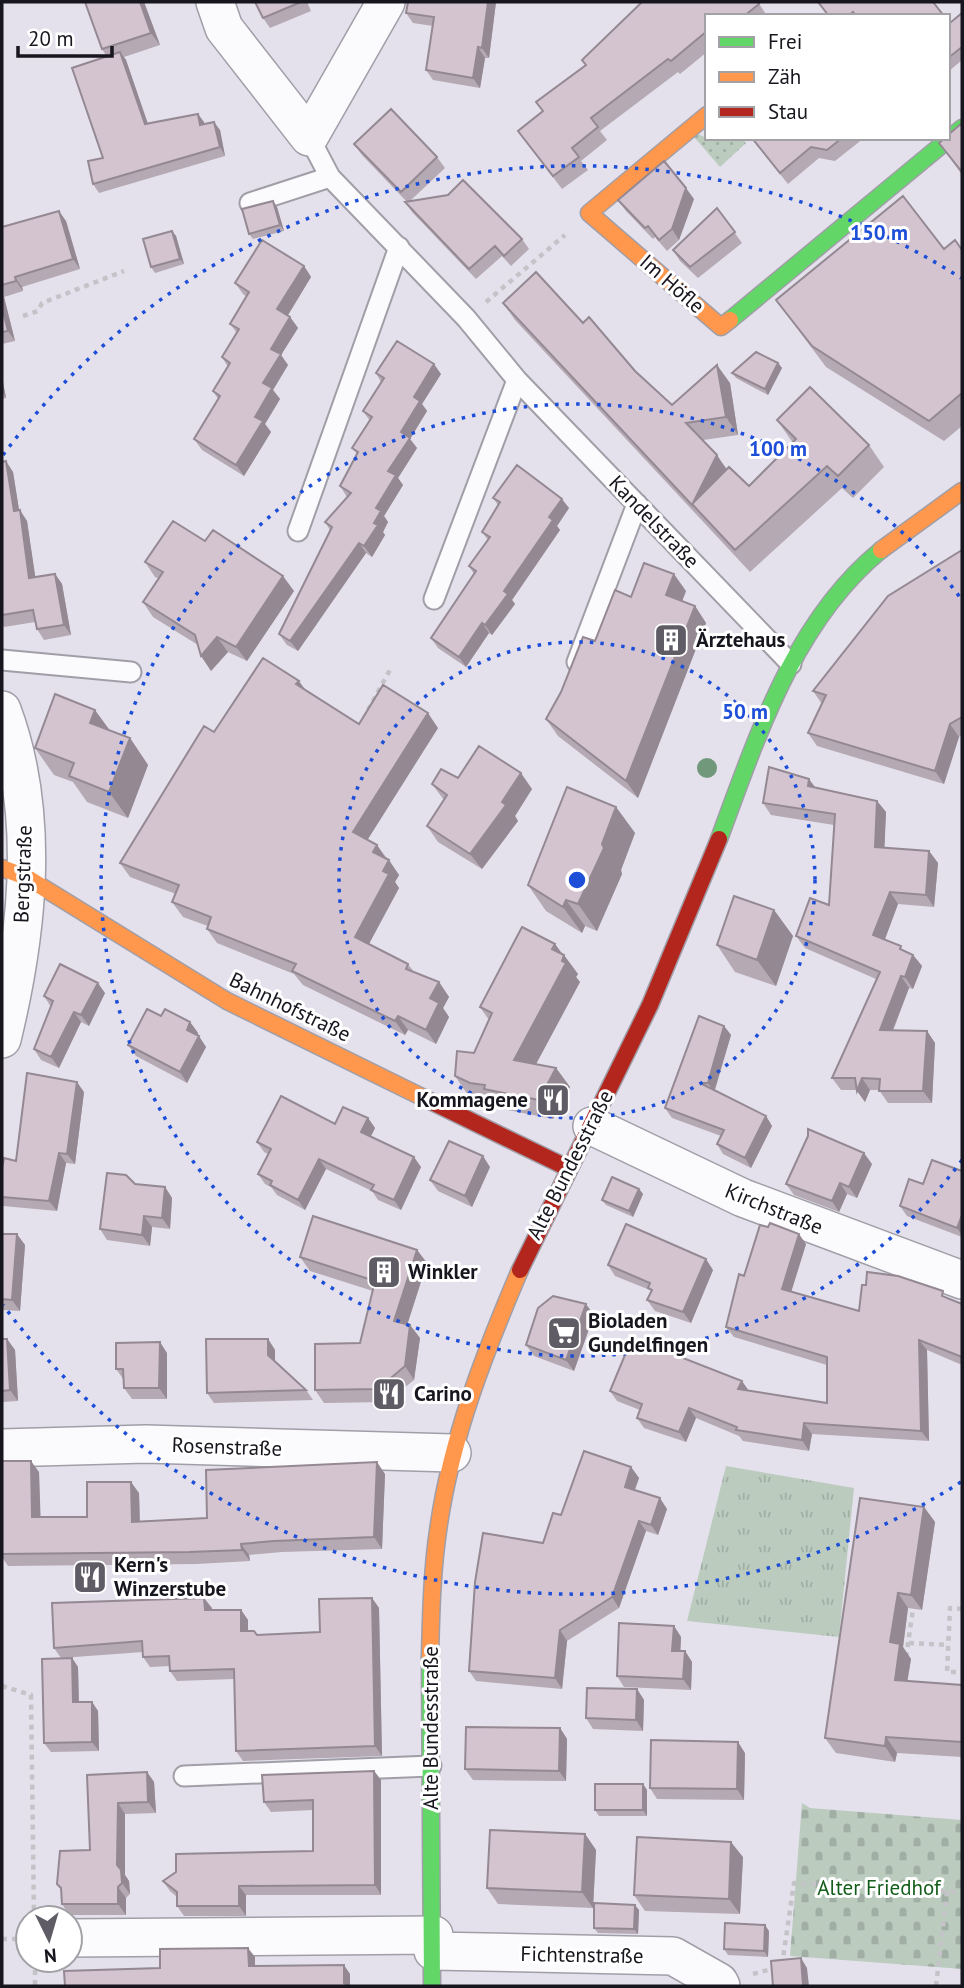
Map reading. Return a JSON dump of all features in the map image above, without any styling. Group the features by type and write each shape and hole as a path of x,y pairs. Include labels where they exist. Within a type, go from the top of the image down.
{"street":[{"name":"Kandelstraße","path":"215,2 224,28 309,137"},
{"path":"309,137 386,2"},
{"path":"589,212 705,117"},
{"name":"Im Höfle","path":"589,212 721,327 942,140"},
{"name":"Alte Bundesstraße","path":"433,1958 430,1637 439,1522 452,1453 477,1375 521,1263 592,1126 684,928 756,737 791,664 828,604 875,551 962,491"},
{"name":"Bergstraße","path":"2,709 13,738 26,814 14,872 17,977 2,1039"},
{"name":"Bahnhofstraße","path":"14,872 227,1001 568,1168"},
{"name":"Kirchstraße","path":"592,1126 743,1198 962,1280"},
{"name":"Rosenstraße","path":"2,1448 146,1444 452,1453"},
{"path":"84,1939 433,1958"},
{"name":"Fichtenstraße","path":"433,1958 673,1956 720,1984"}],"lane":[{"name":"Kandelstraße","path":"309,137 330,177 466,318 517,380 791,664"},
{"path":"250,203 330,177"},
{"path":"298,531 399,247"},
{"path":"434,599 517,380"},
{"path":"570,680 637,504"},
{"path":"2,660 131,672"},
{"path":"184,1776 431,1766"}],"path":[{"path":"466,318 589,212"},
{"path":"23,316 38,311 42,303 124,271"},
{"path":"364,716 391,668"},
{"path":"962,1609 950,1608 947,1672 962,1672"},
{"path":"906,1658 913,1609"},
{"path":"909,1643 949,1645"},
{"path":"2,1686 31,1695 34,1904"},
{"path":"720,1984 782,1967 794,1883 962,1892"},
{"path":"936,1986 947,1892"}],"green space":[{"path":"688,130 705,137 705,140 744,140 746,143 720,167"},
{"path":"726,1466 854,1488 839,1637 687,1621"},
{"name":"Alter Friedhof","path":"802,1803 810,1808 962,1820 962,1969 790,1956"}],"building":[{"path":"85,2 140,2 151,33 102,49"},
{"path":"255,2 301,2 263,18"},
{"path":"408,2 488,2 482,48 478,47 473,78 426,70 434,17 406,13"},
{"path":"642,2 759,4 746,14 705,14 705,33 671,61 668,59 591,118 598,127 572,148 579,157 553,176 518,131 543,111 536,102 586,65 582,60"},
{"path":"818,2 933,2 942,14 853,12 827,14"},
{"path":"962,13 962,47 950,56 950,23"},
{"path":"120,52 145,124 198,114 200,125 214,122 220,147 93,184 88,161 103,158 72,68"},
{"path":"391,109 437,157 401,192 354,144"},
{"path":"962,123 962,172 939,143 950,140 950,133"},
{"path":"754,140 840,140 827,150 811,147 780,173"},
{"path":"664,161 686,188 672,229 659,240 648,226 645,228 618,200"},
{"path":"463,180 522,239 504,256 495,246 469,269 405,202 448,195"},
{"path":"903,196 944,249 955,240 962,250 962,393 929,421 812,346 776,300"},
{"path":"273,201 280,225 249,234 242,209"},
{"path":"717,208 735,232 690,267 673,250"},
{"path":"59,211 73,259 15,277 16,281 2,285 2,227"},
{"path":"172,231 180,259 151,267 143,239"},
{"path":"262,240 304,266 277,309 290,317 271,349 281,354 263,383 272,388 255,417 263,421 236,465 194,439 220,396 213,391 230,363 222,357 239,329 230,324 249,292 235,283"},
{"path":"536,272 583,323 589,317 635,371 672,405 717,365 726,417 686,423 717,455 692,505 503,303"},
{"path":"2,307 8,331 2,332"},
{"path":"397,341 434,364 414,397 420,401 401,432 410,438 388,471 396,475 376,508 381,511 374,523 378,525 364,546 359,543 290,641 279,634 332,527 325,522 351,493 340,486 358,452 352,448 372,417 363,411 384,378 376,373"},
{"path":"756,352 778,363 765,389 732,373"},
{"path":"810,387 869,445 838,476 827,466 735,550 692,504 729,467 749,486 796,439 777,420"},
{"path":"6,461 14,511 20,510 29,578 55,574 64,625 37,629 33,610 2,615 2,462"},
{"path":"517,465 562,499 549,517 553,520 504,591 508,594 485,625 482,623 459,657 431,638 476,571 469,566 490,537 482,532 500,502 493,498"},
{"path":"173,521 205,541 213,530 283,576 236,647 217,637 201,656 195,635 143,602 163,572 145,562"},
{"path":"962,550 962,717 950,724 935,771 808,733 826,695 813,691 888,596"},
{"path":"644,563 674,574 666,595 695,606 626,781 546,719 561,692 583,637 595,641 615,590 631,597"},
{"path":"263,658 299,681 296,684 359,724 383,685 428,713 353,832 377,845 373,852 389,860 383,871 389,874 355,937 408,964 406,969 439,982 430,998 439,1003 426,1030 398,1016 395,1021 292,971 296,964 207,929 211,917 172,902 179,885 120,863 204,726 214,732"},
{"path":"55,694 95,710 90,723 130,738 109,792 69,776 74,763 35,748"},
{"path":"479,746 521,773 502,802 506,805 470,854 427,826 447,795 432,784 441,769 458,778"},
{"path":"769,767 809,779 808,786 877,801 875,847 929,851 926,895 890,892 873,935 901,946 900,949 913,955 905,977 901,976 880,1030 927,1031 923,1091 879,1091 880,1079 862,1078 857,1091 855,1078 832,1078 880,972 796,936 810,898 829,905 835,814 763,803"},
{"path":"567,787 616,807 602,844 604,848 578,904 566,900 563,907 528,885"},
{"path":"734,896 774,910 757,960 717,945"},
{"path":"522,927 555,944 552,949 564,955 562,961 566,963 514,1060 556,1068 539,1100 484,1089 485,1085 470,1083 455,1076 457,1051 474,1053 492,1013 480,1007"},
{"path":"60,964 98,983 81,1015 74,1012 51,1057 34,1049 53,1001 44,996"},
{"path":"147,1009 161,1016 165,1009 190,1022 187,1030 199,1036 180,1072 128,1045"},
{"path":"699,1016 724,1026 708,1083 700,1083 766,1116 745,1158 717,1144 724,1130 665,1108"},
{"path":"27,1073 77,1082 67,1154 59,1153 49,1201 2,1197 4,1158 16,1161"},
{"path":"281,1096 335,1124 343,1107 368,1118 361,1132 414,1157 394,1200 371,1190 374,1185 319,1159 298,1200 270,1185 272,1181 258,1174 271,1149 257,1142"},
{"path":"808,1129 864,1153 849,1187 840,1183 832,1201 786,1184 808,1136"},
{"path":"449,1141 483,1156 465,1196 430,1180"},
{"path":"932,1160 962,1171 962,1215 957,1228 900,1206 909,1179 923,1184"},
{"path":"107,1173 126,1175 135,1184 165,1187 162,1218 144,1216 142,1235 100,1229"},
{"path":"612,1177 639,1189 629,1211 602,1200"},
{"path":"313,1216 417,1250 394,1321 410,1325 405,1366 378,1389 315,1390 315,1344 360,1343 375,1281 300,1257"},
{"path":"770,1223 799,1234 782,1289 859,1311 862,1285 866,1285 867,1272 898,1276 943,1291 942,1296 962,1304 962,1357 919,1340 921,1431 804,1423 802,1440 736,1430 737,1427 689,1408 679,1432 637,1418 642,1404 610,1391 632,1338 742,1381 738,1389 827,1403 827,1357 726,1327 739,1274 744,1276 760,1225 768,1227"},
{"path":"626,1224 706,1259 683,1312 647,1300 652,1290 648,1288 650,1283 608,1265"},
{"path":"2,1234 17,1234 12,1300 2,1299"},
{"path":"553,1296 586,1304 566,1360 526,1345 538,1308"},
{"path":"2,1339 7,1339 10,1390 2,1391"},
{"path":"206,1339 268,1339 268,1355 306,1390 207,1393"},
{"path":"160,1342 159,1388 124,1388 123,1369 116,1369 116,1343"},
{"path":"584,1451 631,1467 625,1487 660,1498 651,1525 639,1521 612,1597 560,1630 555,1678 469,1671 475,1582 483,1533 543,1543 553,1513 561,1515"},
{"path":"2,1461 31,1461 32,1517 87,1517 87,1482 131,1482 132,1522 207,1518 206,1470 377,1462 374,1537 241,1544 242,1550 2,1554"},
{"path":"860,1498 924,1507 911,1595 898,1593 890,1642 900,1644 895,1680 962,1685 962,1742 886,1737 885,1746 825,1738"},
{"path":"204,1598 205,1610 241,1610 241,1631 254,1631 257,1635 320,1632 319,1599 372,1598 375,1746 236,1751 234,1669 170,1671 169,1656 143,1657 142,1641 54,1648 52,1603"},
{"path":"619,1623 674,1626 672,1651 685,1651 683,1679 617,1676"},
{"path":"72,1658 73,1702 92,1702 92,1742 44,1743 42,1659"},
{"path":"587,1688 637,1689 636,1720 586,1718"},
{"path":"466,1727 560,1728 559,1771 465,1769"},
{"path":"651,1740 738,1742 737,1789 650,1788"},
{"path":"374,1771 375,1885 239,1886 239,1906 177,1906 177,1892 163,1881 176,1872 176,1854 313,1851 313,1800 264,1802 262,1775"},
{"path":"147,1772 148,1802 118,1803 117,1865 121,1870 122,1883 118,1887 118,1904 62,1904 61,1888 57,1884 60,1851 90,1850 87,1775"},
{"path":"595,1784 643,1784 643,1810 595,1810"},
{"path":"490,1830 585,1834 582,1892 487,1888"},
{"path":"637,1837 731,1842 729,1899 634,1895"},
{"path":"594,1903 635,1905 634,1929 594,1928"},
{"path":"725,1923 765,1925 764,1951 724,1949"},
{"path":"248,1948 249,1966 344,1965 344,1983 348,1986 65,1986 64,1974 84,1974 84,1970 160,1968 160,1949"},
{"path":"801,1958 803,1986 773,1986 771,1961"}],"traffic: fast":[{"path":"950,138 962,128"},
{"path":"730,320 948,140"},
{"path":"719,839 764,721 802,646 824,611 851,579 881,550"},
{"path":"430,1657 432,1986"}],"traffic: slow":[{"path":"705,117 589,213 721,327 730,320"},
{"path":"881,550 962,491"},
{"path":"2,868 26,877 227,1001 426,1099"},
{"path":"430,1657 437,1541 452,1459 482,1363 520,1270"}],"traffic: jam":[{"path":"520,1270 650,1005 719,839"},
{"path":"426,1099 568,1168"}],"place":[{"name":"Ärztehaus","path":"671,640"},
{"name":"Kommagene","path":"553,1100"},
{"name":"Winkler","path":"384,1272"},
{"name":"Bioladen Gundelfingen","path":"564,1333"},
{"name":"Carino","path":"389,1394"},
{"name":"Kern's Winzerstube","path":"90,1577"}]}
